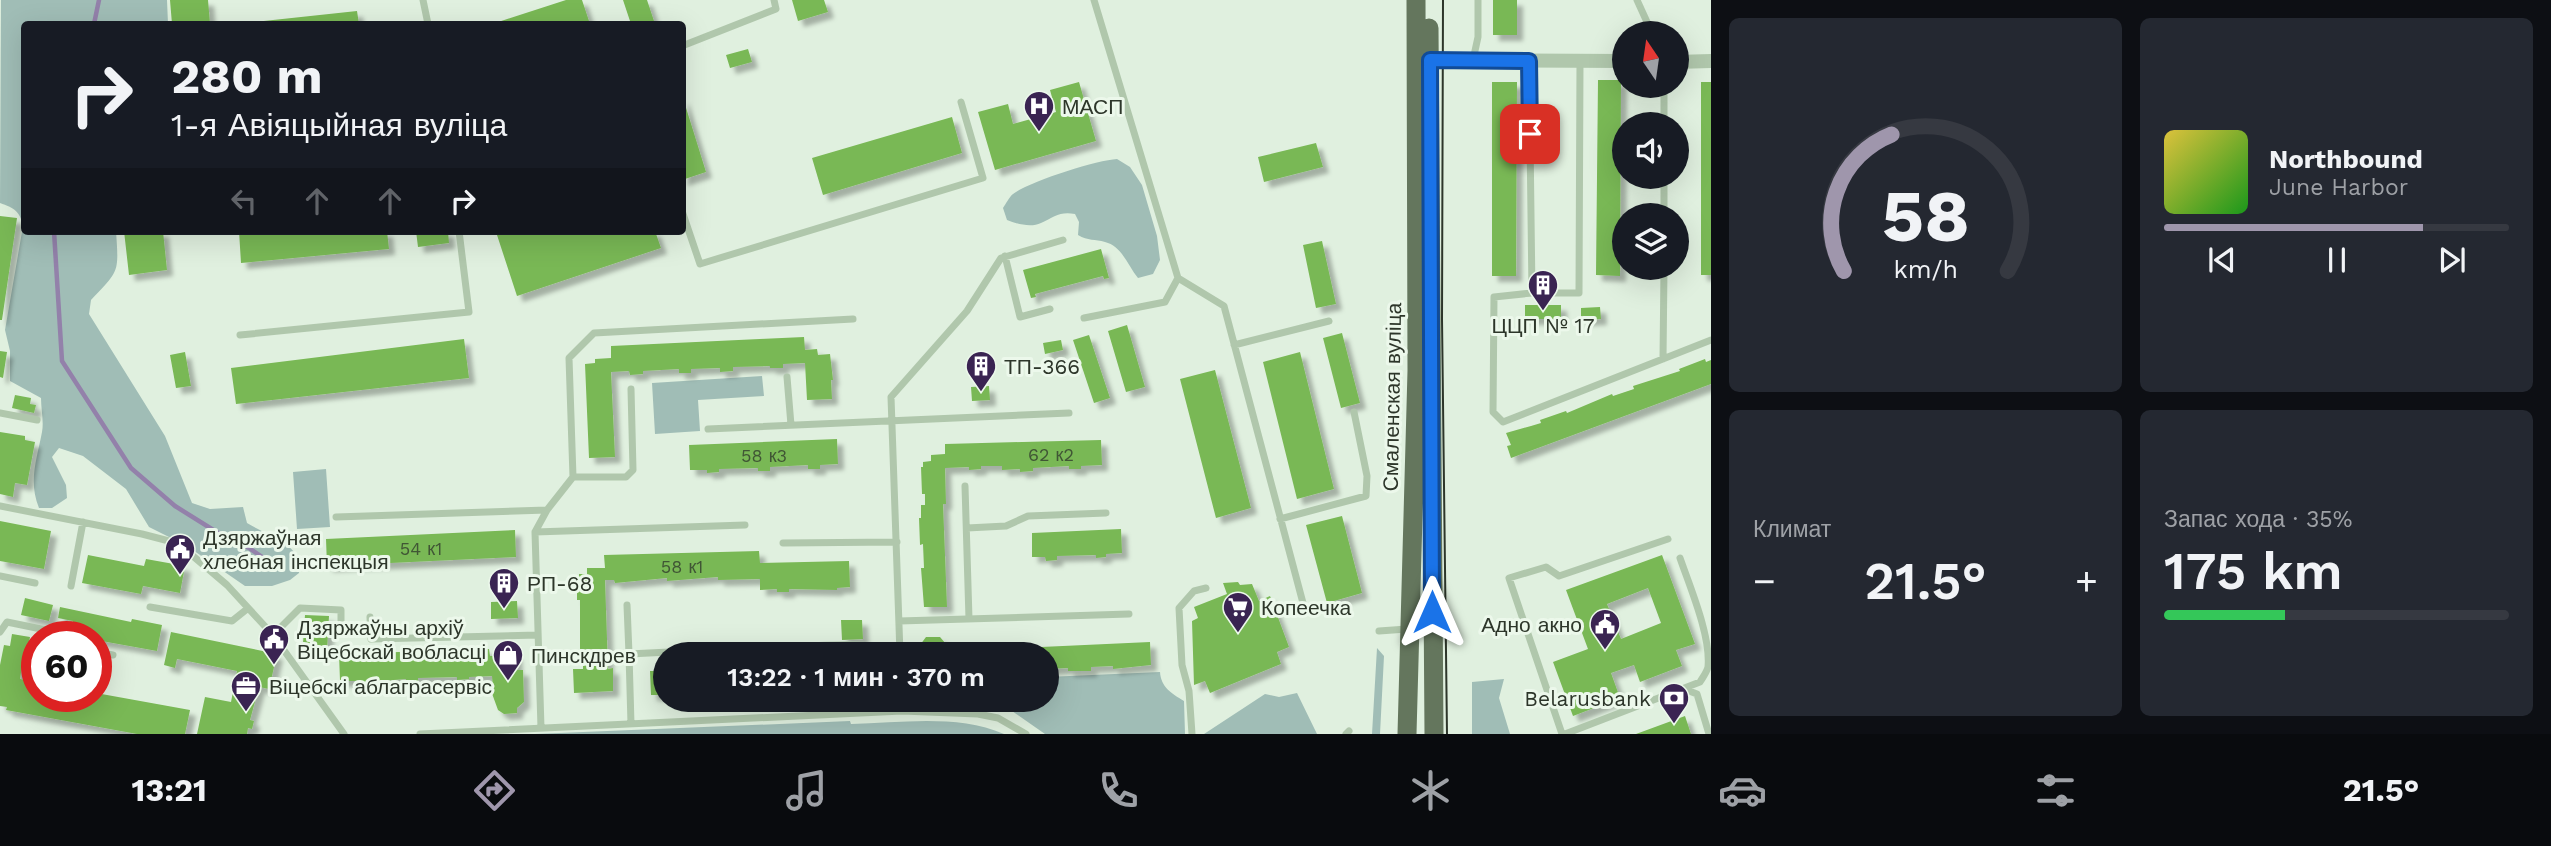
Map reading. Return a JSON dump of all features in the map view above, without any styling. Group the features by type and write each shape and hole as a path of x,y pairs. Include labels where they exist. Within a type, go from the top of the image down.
{"main road":[{"name":"Смаленская вуліца","path":"1416,0 1423,60 1434,734"},
{"name":"Смаленская вуліца","path":"1407,734 1423,60 1429,0"}],"street":[{"path":"1423,60 1612,61"},
{"path":"1689,62 1711,61"}],"lane":[{"path":"423,0 427,21"},
{"path":"686,44 776,9 774,0"},
{"path":"1094,0 1178,278 1224,306 1303,603"},
{"path":"1473,60 1478,37 1478,0"},
{"path":"1637,0 1647,21"},
{"path":"1580,60 1579,293 1532,293 1494,297 1493,412 1503,422 1711,340"},
{"path":"1529,61 1532,293"},
{"path":"686,223 700,264 984,178 961,102"},
{"path":"240,335 469,312 459,235"},
{"path":"899,642 891,397 967,311 1000,257 1063,240"},
{"path":"1004,256 1020,317 1050,309"},
{"path":"1084,318 1165,302 1178,278"},
{"path":"1664,280 1664,359"},
{"path":"541,728 535,532 547,510 573,477 569,358 594,333 853,319"},
{"path":"1234,345 1329,321"},
{"path":"786,377 791,425"},
{"path":"573,477 626,477 633,470 631,389"},
{"path":"1280,519 1366,496 1367,476 1354,412"},
{"path":"0,413 37,420"},
{"path":"708,429 1069,413"},
{"path":"965,486 969,619"},
{"path":"0,506 169,541 205,564 273,635 344,734"},
{"path":"335,517 547,510"},
{"path":"967,528 1006,526 1028,516 1106,513"},
{"path":"71,586 83,522"},
{"path":"535,532 746,525"},
{"path":"1668,539 1559,576 1546,567 1509,578 1563,734 1700,682 1708,669 1709,651 1703,622 1680,558"},
{"path":"783,543 897,542"},
{"path":"0,576 35,583"},
{"path":"1192,734 1189,691 1182,665 1179,608 1194,591 1206,588"},
{"path":"627,605 631,724"},
{"path":"150,607 232,621 247,609"},
{"path":"273,635 300,608 341,610 341,631"},
{"path":"900,621 1129,614"},
{"path":"370,617 371,639 538,635"},
{"path":"0,632 7,622 21,625"},
{"path":"1379,631 1408,629"},
{"path":"629,654 653,653"},
{"path":"1684,689 1697,694 1709,734"},
{"path":"420,734 881,712"},
{"path":"927,712 978,714 998,718 1026,734"}],"shaded area":[{"path":"1,0 167,0 168,21 21,21 21,220 16,211 0,203"},
{"path":"1117,159 1130,167 1142,185 1157,236 1160,260 1153,274 1138,278 1111,244 1078,235 1079,222 1075,214 1061,214 1033,225 1007,220 1003,208 1012,195 1021,189 1063,172"},
{"path":"21,235 116,235 115,270 91,300 89,314 165,436 192,503 210,509 243,507 247,523 290,547 299,563 299,573 290,580 272,586 245,586 187,546 149,527 126,489 83,456 59,448 52,457 66,485 67,498 52,508 39,508 34,479 43,428 41,398 10,381 10,351 5,330"},
{"path":"762,376 764,396 698,400 700,431 655,434 652,383"},
{"path":"326,469 330,527 297,529 293,472"},
{"path":"1377,648 1384,656 1380,734 1372,734"},
{"path":"1160,672 1165,686 1184,701 1185,734 1045,734 1013,712 1059,712 1059,676"},
{"path":"1504,679 1499,698 1510,734 1472,734 1472,682"},
{"path":"1297,693 1317,734 1204,734 1265,694 1279,697"},
{"path":"850,721 851,724 948,722 1004,734 535,734"}],"building":[{"path":"170,0 208,0 210,21 172,21"},
{"path":"566,0 582,0 589,21 501,21"},
{"path":"623,0 647,0 654,21 630,21"},
{"path":"792,0 824,0 828,12 798,21"},
{"path":"1493,0 1517,0 1517,35 1493,35"},
{"path":"357,11 359,21 264,21"},
{"path":"748,49 752,62 730,68 726,55"},
{"path":"1598,80 1612,80 1612,98 1621,98 1621,112 1612,112 1612,189 1620,189 1620,203 1612,203 1612,276 1596,275"},
{"name":"МАСП","path":"1079,82 1096,141 995,170 978,112 1008,104 1013,124 1056,112 1050,90"},
{"path":"1492,82 1517,82 1516,276 1492,276"},
{"path":"1701,82 1711,82 1711,275 1701,275"},
{"path":"686,108 706,172 686,179"},
{"path":"952,117 962,153 823,195 812,158"},
{"path":"1316,143 1323,167 1264,182 1258,157"},
{"path":"0,216 17,218 2,320 0,320"},
{"path":"124,235 163,235 167,270 129,275"},
{"path":"239,235 387,235 389,249 241,263"},
{"path":"416,235 448,235 449,243 418,247"},
{"path":"497,235 656,235 661,248 517,296"},
{"path":"1322,241 1336,304 1316,308 1303,245"},
{"path":"1101,249 1109,278 1104,279 1103,276 1035,294 1036,297 1031,298 1023,270"},
{"name":"ЦЦП № 17","path":"1525,305 1561,305 1561,319 1525,319"},
{"path":"1600,307 1601,319 1581,320 1581,308"},
{"path":"1127,325 1145,387 1126,392 1108,331"},
{"path":"1342,333 1360,403 1341,408 1323,338"},
{"path":"1089,335 1110,398 1094,403 1073,340"},
{"path":"804,337 805,350 817,349 818,355 830,354 832,399 807,400 805,363 783,364 783,368 733,367 733,371 720,372 720,368 691,369 691,373 679,373 679,369 643,371 643,374 630,375 629,371 611,372 615,457 589,458 585,364 595,363 595,359 611,358 611,346"},
{"path":"464,339 469,378 236,404 231,368"},
{"path":"1061,340 1063,350 1045,354 1043,343"},
{"path":"0,351 7,352 3,378 0,377"},
{"path":"185,352 191,386 176,388 170,355"},
{"path":"1300,352 1334,489 1297,499 1263,362"},
{"path":"1705,359 1706,362 1711,360 1711,384 1511,458 1507,446 1511,445 1506,433 1541,423 1540,420 1566,411 1567,413 1612,394 1613,396 1634,389 1633,386 1680,371 1679,369"},
{"path":"1215,370 1251,508 1216,518 1180,379"},
{"name":"ТП-366","path":"989,386 990,400 972,401 971,387"},
{"path":"15,395 31,398 30,404 36,405 34,413 12,408"},
{"path":"0,432 25,436 25,440 35,442 27,485 15,483 13,497 0,494"},
{"path":"837,439 838,464 820,465 820,469 808,469 808,465 770,467 770,471 758,471 758,468 719,469 719,472 707,473 707,470 690,470 689,445"},
{"path":"1101,440 1102,465 1081,466 1081,469 1069,469 1069,466 1033,468 1033,471 1020,472 1020,469 1002,470 1002,466 981,466 981,469 969,470 969,467 945,468 946,504 943,504 947,607 924,607 921,568 924,568 923,544 920,545 919,518 921,505 925,505 925,494 922,494 923,462 931,461 931,455 945,454 945,444"},
{"path":"1342,516 1362,593 1327,603 1306,525"},
{"path":"0,521 51,531 44,569 0,561"},
{"path":"1121,529 1122,553 1096,558 1096,555 1057,556 1057,560 1046,561 1045,557 1032,557 1032,533"},
{"path":"515,530 516,557 327,566 326,539"},
{"path":"759,551 760,563 849,561 850,587 837,590 789,589 789,592 777,592 777,589 760,590 760,579 718,580 718,577 667,581 667,578 615,583 614,580 605,580 608,669 613,668 613,691 574,693 573,669 583,669 583,649 580,649 580,600 577,600 579,574 587,574 587,568 605,568 604,555"},
{"path":"88,555 144,566 146,559 185,566 180,593 143,586 141,594 82,583"},
{"path":"1662,555 1695,644 1676,650 1682,666 1640,682 1634,665 1611,673 1620,698 1573,716 1553,662 1588,649 1566,590","holes":["1648,588 1661,623 1621,639 1607,604"]},
{"name":"Копеечка","path":"1238,582 1240,585 1252,584 1259,601 1270,596 1289,647 1277,652 1281,664 1210,693 1205,681 1194,685 1192,621 1198,618 1194,607 1227,594 1223,583"},
{"path":"25,598 53,605 49,621 21,615"},
{"name":"РП-68","path":"517,601 518,618 491,619 491,602"},
{"path":"60,607 131,622 132,619 162,625 157,651 112,643 112,621 73,621 58,618"},
{"path":"305,615 329,616 327,650 310,649 303,643"},
{"path":"841,620 862,620 863,639 842,640"},
{"path":"171,632 277,654 269,689 259,687 250,720 254,721 252,729 248,728 247,734 197,734 205,697 231,702 237,671 177,659 175,668 164,665"},
{"path":"12,634 21,636 21,712 112,712 112,696 190,710 185,734 137,734 6,710 7,707 0,706 0,665 4,645 10,646"},
{"path":"926,637 940,637 944,642 922,642"},
{"path":"1150,642 1151,665 1113,669 1113,666 1091,667 1091,671 1068,671 1068,668 1059,668 1059,646"},
{"path":"489,649 490,656 495,656 495,652 516,654 517,670 523,670 524,702 517,708 517,713 504,714 498,710 490,688 493,688 492,676 457,680 457,677 418,678 418,681 406,682 406,679 356,683 340,681 339,654"},
{"path":"650,671 653,671 653,695"},
{"name":"Belarusbank","path":"1685,716 1691,734 1636,734"}],"waterway":[{"path":"95,21 99,0"},
{"path":"54,235 62,361 131,468 175,506 277,567"}],"tram line":[{"path":"1443,0 1442,319 1447,734"}],"place":[{"name":"МАСП","path":"1039,133"},
{"name":"ЦЦП № 17","path":"1543,312"},
{"name":"ТП-366","path":"981,393"},
{"name":"Дзяржаўная хлебная інспекцыя","path":"180,576"},
{"name":"РП-68","path":"504,610"},
{"name":"Копеечка","path":"1238,634"},
{"name":"Адно акно","path":"1605,651"},
{"name":"Дзяржаўны архіў Віцебскай вобласці","path":"274,666"},
{"name":"Пинскдрев","path":"508,682"},
{"name":"Віцебскі аблаграсервіс","path":"246,713"},
{"name":"Belarusbank","path":"1674,725"}],"route":[{"path":"1432,612 1430,60 1529,61 1530,134"}]}
